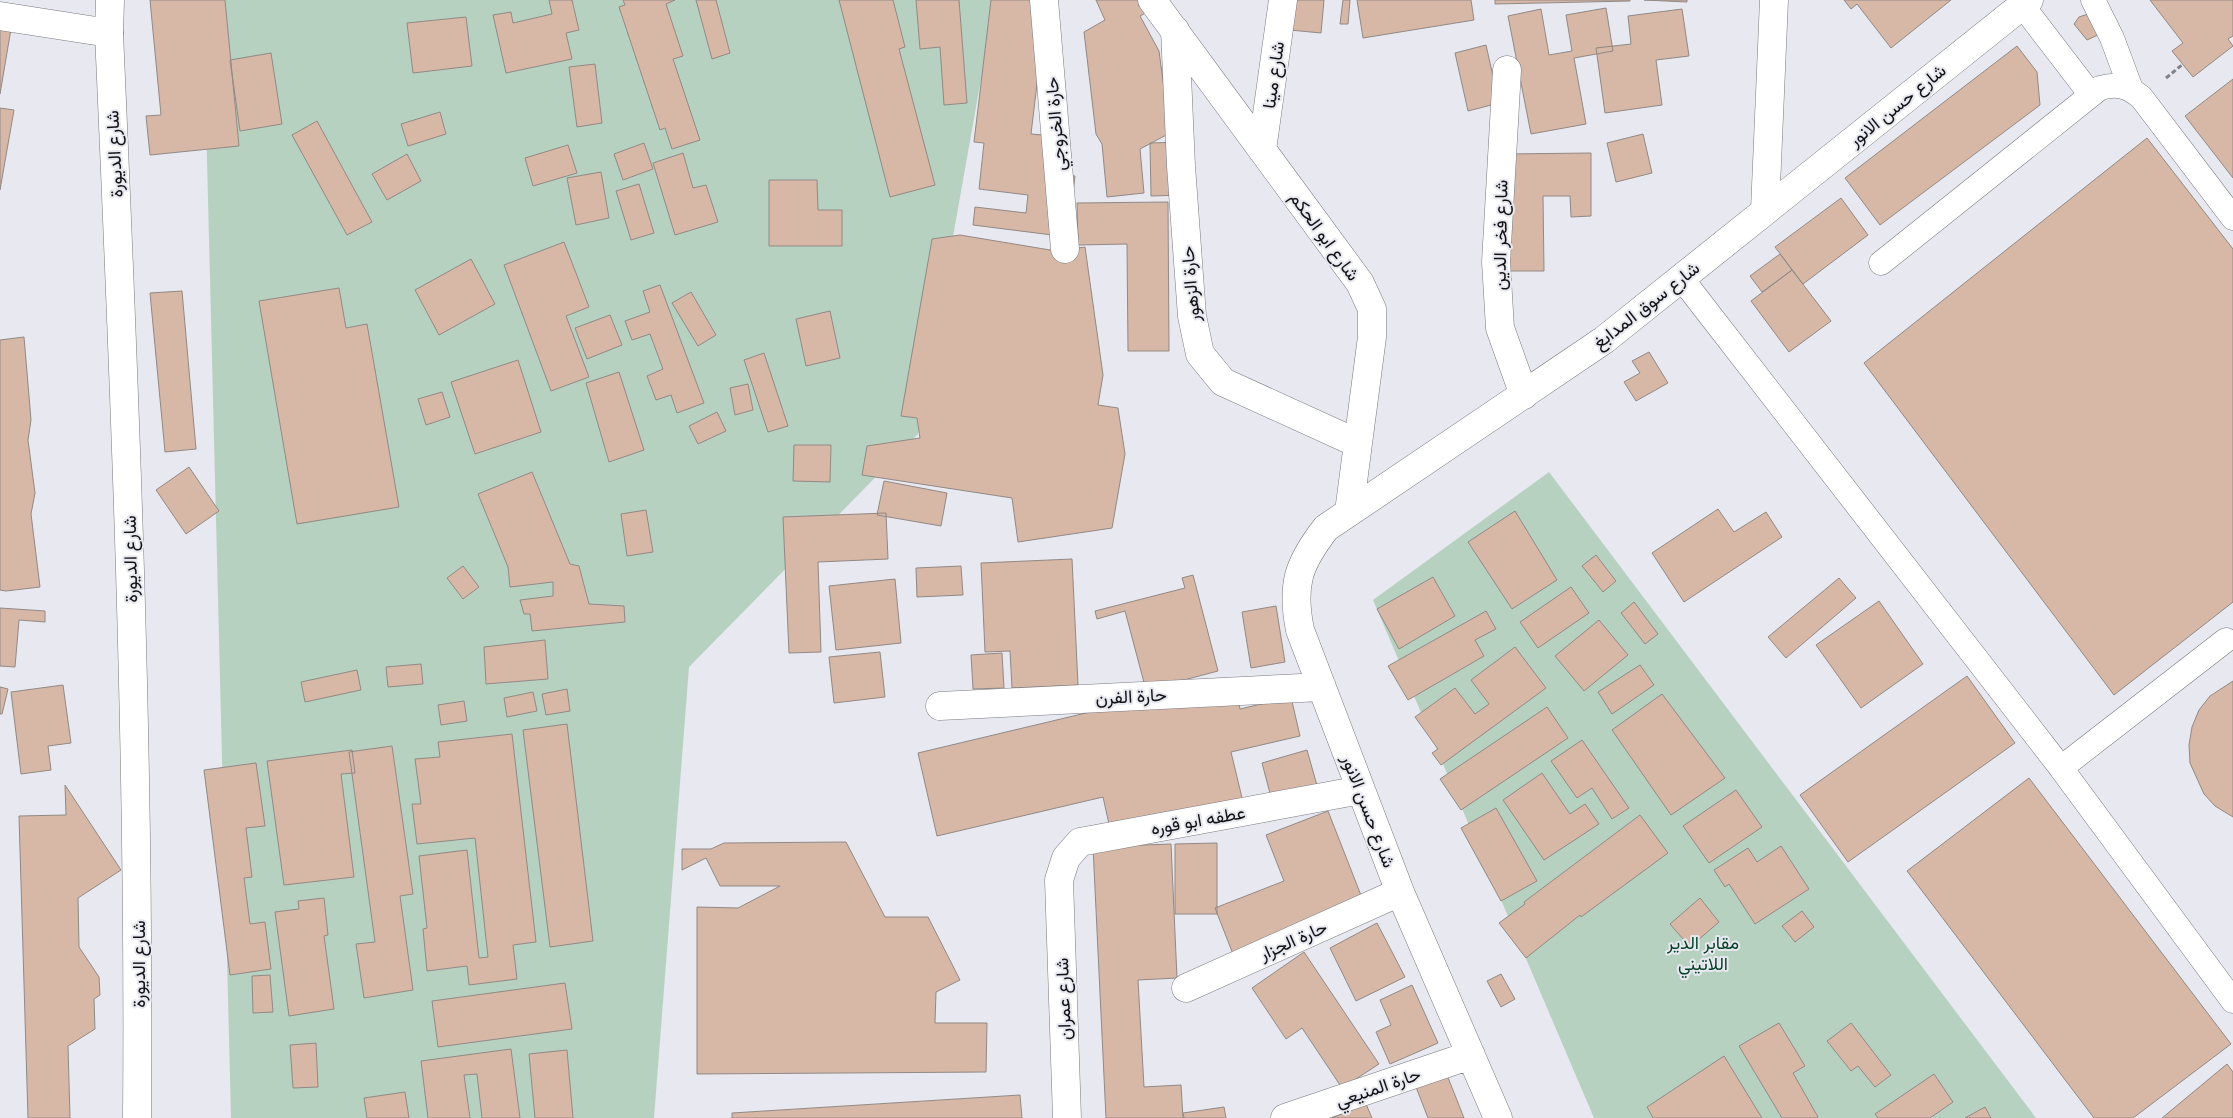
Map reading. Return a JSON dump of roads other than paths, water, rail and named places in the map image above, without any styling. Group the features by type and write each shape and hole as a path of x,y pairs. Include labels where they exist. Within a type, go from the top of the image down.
{"street":[{"name":"شارع الديورة","path":"110,0 109,33 126,424 138,940 137,1118"},
{"name":"حارة الخروجي","path":"1044,0 1065,249"},
{"name":"شارع ابو الحكم","path":"1152,0 1360,283 1372,309 1372,337 1349,512"},
{"name":"شارع مينا","path":"1262,150 1283,0"},
{"path":"1766,210 1774,0"},
{"name":"شارع حسن الانور","path":"1766,210 2026,3"},
{"path":"0,16 109,33"},
{"name":"حارة الزهور","path":"1175,30 1181,166 1192,316 1200,354 1223,382 1358,443"},
{"name":"شارع فخر الدين","path":"1507,70 1496,262 1500,328 1524,395"},
{"name":"شارع سوق المدابغ","path":"1349,512 1604,340 1766,210"},
{"name":"شارع حسن الانور","path":"1349,512 1326,528 1309,550 1298,576 1295,603 1300,630 1400,892 1498,1118"},
{"name":"حارة الفرن","path":"940,706 1322,687"},
{"name":"عطفه ابو قوره","path":"1059,880 1066,858 1080,842 1361,790"},
{"name":"شارع عمران","path":"1059,880 1067,1118"},
{"name":"حارة الجزار","path":"1186,988 1400,892"},
{"name":"حارة المنيعي","path":"1285,1118 1471,1055"}],"lane":[{"path":"2092,0 2112,38 2131,89"},
{"path":"2026,3 2091,95"},
{"path":"1881,263 2100,88 2110,85 2121,85 2131,89 2141,97 2233,218"},
{"path":"1682,279 2061,768 2233,1001"},
{"path":"2061,768 2226,640"}],"park label":[{"name":"مقابر الدير اللاتيني","path":"1703,952"}]}
